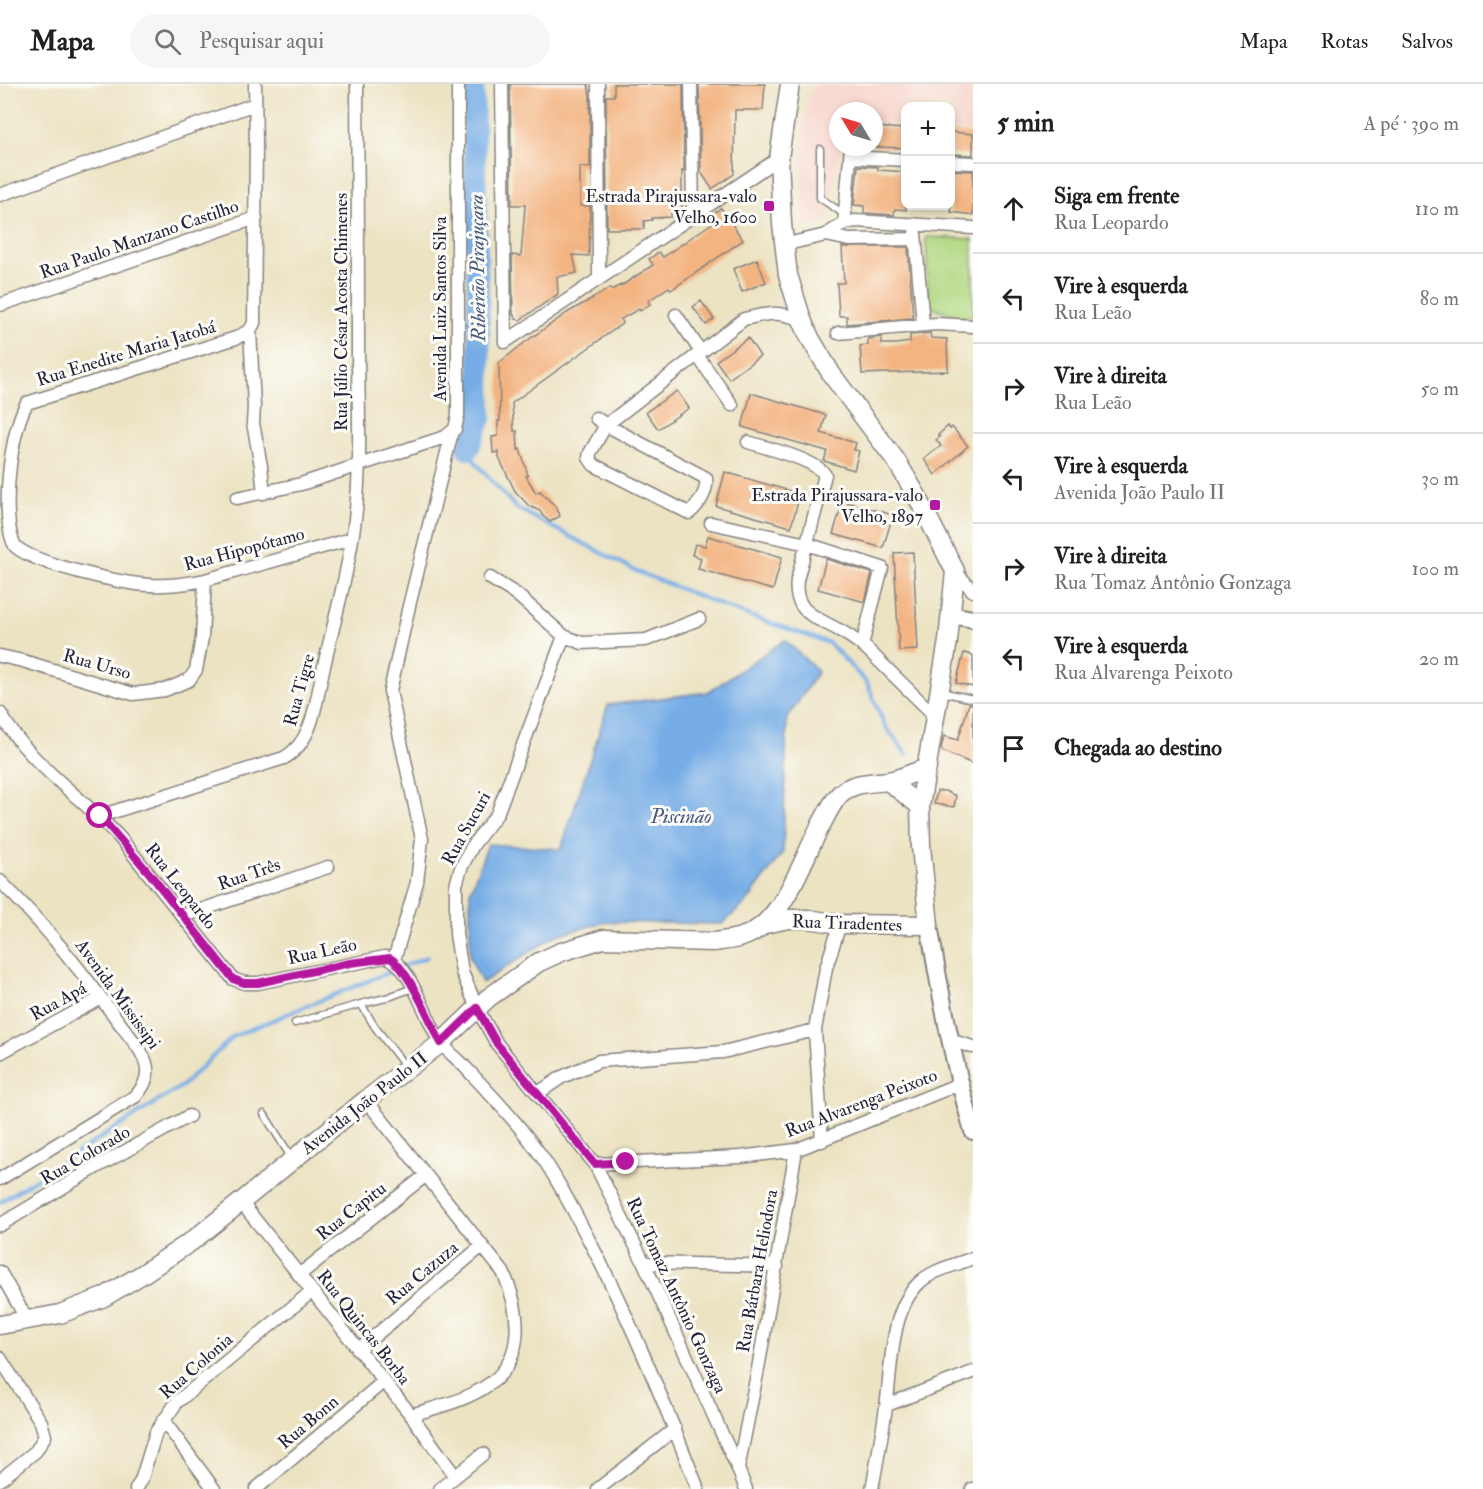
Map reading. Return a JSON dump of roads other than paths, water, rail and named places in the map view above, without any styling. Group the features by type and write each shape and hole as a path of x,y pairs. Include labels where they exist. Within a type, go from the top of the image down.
{"main road":[{"path":"790,84 779,158 783,245 802,320 814,347 832,375 897,462 955,571 941,692 920,806 922,866 929,925 949,1040 973,1131"},
{"path":"951,615 973,619"},
{"name":"Avenida João Paulo II","path":"0,1325 60,1314 105,1297 192,1241 445,1039 501,987 538,962 603,939 714,942 743,937 765,924 791,887 815,835 840,795 852,787 876,781 888,781 927,768"},
{"path":"888,781 920,806"},
{"path":"791,887 794,905 801,919"},
{"name":"Rua Tiradentes","path":"765,924 801,919 840,924 929,925"}],"street":[{"path":"255,84 256,309 254,323 250,330 253,423 264,493"},
{"name":"Rua Júlio César Acosta Chimenes","path":"351,539 355,521 358,464 357,84"},
{"name":"Avenida Luiz Santos Silva","path":"394,960 417,882 422,839 390,691 409,606 458,415 458,84"},
{"path":"502,84 505,342 779,158"},
{"path":"598,84 599,279"},
{"path":"691,84 693,215"},
{"path":"0,195 255,104"},
{"path":"826,235 844,218 850,156"},
{"path":"878,156 901,159"},
{"path":"955,162 973,163"},
{"name":"Rua Paulo Manzano Castilho","path":"0,305 256,218"},
{"path":"844,218 973,228"},
{"path":"915,225 923,324"},
{"path":"783,245 826,235 849,240 915,239"},
{"path":"601,421 706,478 706,489 696,507 689,513 594,465 589,458 601,421 744,320 771,312 784,313 802,320"},
{"path":"676,315 732,405"},
{"path":"838,333 923,324 946,323 973,326"},
{"name":"Rua Enedite Maria Jatobá","path":"27,402 236,338 250,330"},
{"name":"Rua Hipopótamo","path":"27,402 19,416 13,438 2,498 6,533 15,546 31,556 70,568 148,585 181,585 351,539"},
{"path":"237,498 301,484 434,441 452,432"},
{"path":"748,442 809,463 823,471 825,475 797,580 798,600 811,615 841,630 862,645 935,716"},
{"path":"711,523 807,544 882,568 862,645"},
{"name":"Rua Tigre","path":"100,816 284,758 293,753 305,738 310,723 351,539"},
{"path":"955,571 973,591"},
{"path":"490,578 516,594 564,636 582,643 646,640 699,619"},
{"name":"Rua Urso","path":"0,656 132,694 165,690 189,680 196,670 202,638 205,580"},
{"name":"Rua Sucuri","path":"472,1012 456,934 456,885 467,856 497,814 564,636"},
{"name":"Rua Leopardo","path":"0,713 8,727 36,759 100,816 135,856 233,979"},
{"name":"Rua Três","path":"183,916 328,867"},
{"name":"Avenida Mississipi","path":"0,881 69,955 147,1066 144,1086 136,1096 0,1179"},
{"path":"822,1141 815,1030 826,968 840,924"},
{"name":"Rua Leão","path":"233,979 244,983 258,983 373,959 385,957 394,960"},
{"path":"394,960 445,1039 521,1130 555,1178 604,1268 636,1335 698,1489"},
{"name":"Rua Apá","path":"0,1053 101,998"},
{"name":"Rua Tomaz Antônio Gonzaga","path":"472,1012 595,1164 644,1263 746,1489"},
{"path":"538,1093 562,1077 599,1061 723,1052 815,1030"},
{"path":"949,1040 973,1047"},
{"name":"Rua Alvarenga Peixoto","path":"595,1164 740,1157 796,1150 959,1083"},
{"path":"366,1100 503,1272 510,1287 518,1323 510,1360 500,1376 457,1401 411,1415"},
{"name":"Rua Colorado","path":"0,1226 93,1169 189,1116"},
{"name":"Rua Bárbara Heliodora","path":"738,1469 777,1266 796,1150"},
{"name":"Rua Capitu","path":"299,1275 426,1175"},
{"name":"Rua Quincas Borba","path":"241,1202 411,1415 455,1476"},
{"name":"Rua Cazuza","path":"358,1350 482,1246"},
{"path":"872,1489 887,1405 893,1346 902,1308 910,1293 920,1282 931,1275 973,1258"},
{"path":"644,1263 777,1266"},
{"path":"0,1272 27,1320"},
{"name":"Rua Colonia","path":"136,1489 141,1481 152,1440 163,1420 191,1389 251,1343 311,1292"},
{"path":"0,1358 41,1422 45,1436 36,1451 0,1480"},
{"path":"887,1405 973,1372"},
{"name":"Rua Bonn","path":"256,1489 383,1382"},
{"path":"163,1420 214,1489"},
{"path":"598,1489 675,1429"},
{"path":"440,1489 483,1454"}],"lane":[{"path":"820,150 818,194 844,218"},
{"path":"941,692 973,699"},
{"path":"295,1023 386,998 412,988"},
{"path":"361,1004 375,1028 407,1069"},
{"path":"264,1114 292,1160"}],"water":[{"name":"Piscinão","path":"785,640 818,671 787,719 783,852 747,902 722,924 605,922 554,936 482,983 470,957 470,892 488,844 561,849 608,705 708,692"}],"waterway":[{"name":"Ribeirão Pirajuçara","path":"468,449 481,418 473,84"},
{"path":"468,449 476,463 516,508 638,572 741,613 829,643 867,683 885,726 907,755"},
{"path":"404,966 427,957"},
{"path":"0,1202 182,1086 234,1036 397,969"}],"place":[{"name":"Estrada Pirajussara-valo Velho, 1600","path":"769,206"},
{"name":"Estrada Pirajussara-valo Velho, 1897","path":"935,505"}]}
